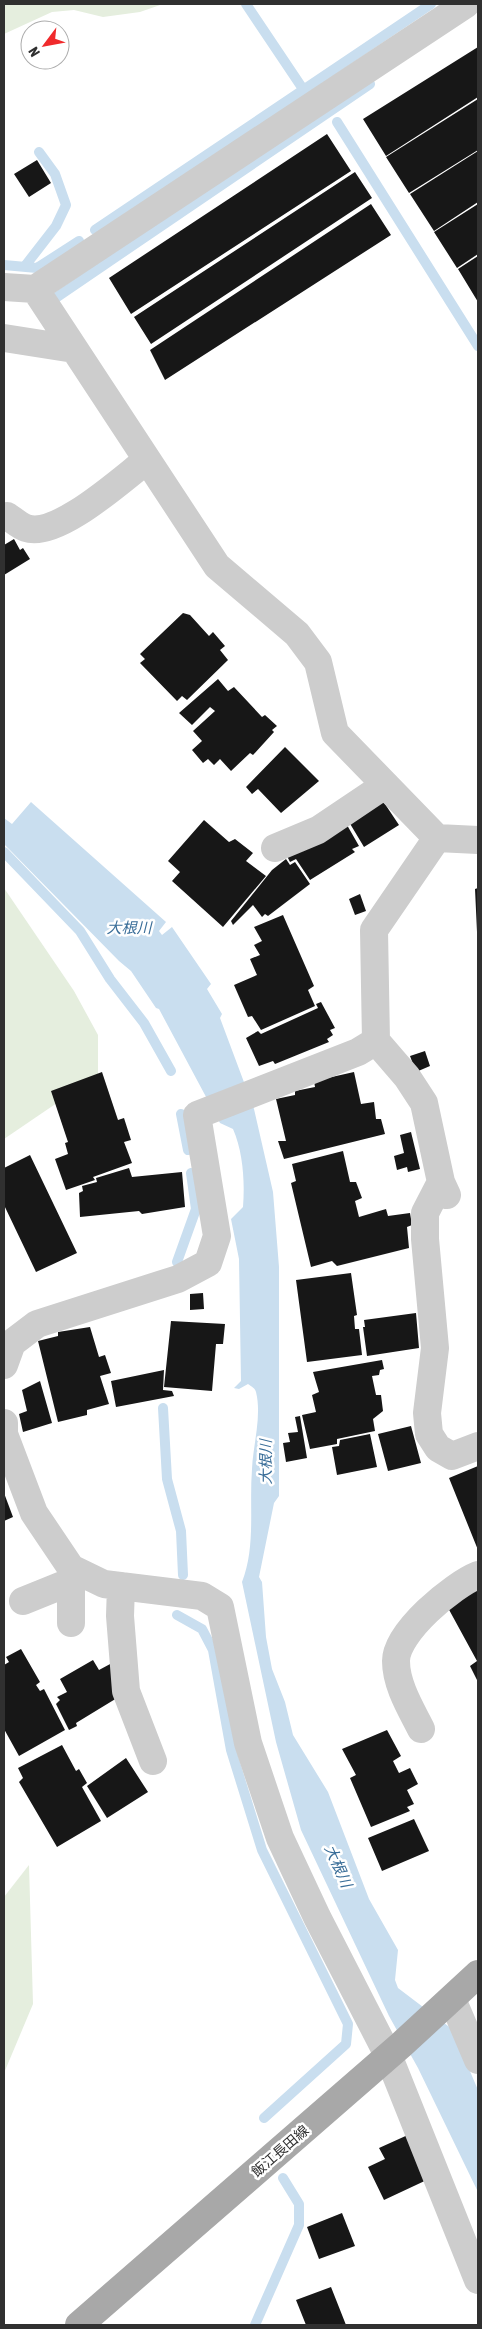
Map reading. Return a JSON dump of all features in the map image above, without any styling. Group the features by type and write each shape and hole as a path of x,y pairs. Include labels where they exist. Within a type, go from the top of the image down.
{"main road":[{"name":"飯江長田線","path":"79,2325 395,2050 478,1974"}],"street":[{"path":"4,286 35,289 466,4"},
{"path":"35,289 217,566 297,634 318,662 335,733 437,838 478,840"},
{"path":"4,338 74,349"},
{"path":"6,516 27,529 48,529 66,521 147,460"},
{"path":"275,848 318,830 385,784"},
{"path":"437,838 374,930 376,1041 407,1077 424,1103 444,1189 425,1213 425,1239 436,1348 427,1414 430,1434 438,1448 452,1456 478,1446"},
{"path":"5,1356 12,1342 38,1324 178,1278 208,1263 217,1236 196,1115 358,1052 376,1041"},
{"path":"4,1423 4,1434 34,1513 70,1575 71,1623"},
{"path":"23,1601 70,1575 104,1584 202,1596 220,1607 248,1743 280,1838 316,1917 395,2050 478,2280"},
{"path":"421,1729 402,1688 396,1660 402,1641 426,1612 451,1590 478,1575"},
{"path":"121,1586 120,1616 126,1691 153,1761"},
{"path":"445,2006 478,2060"}],"green space":[{"path":"4,4 163,4 140,12 103,17 74,10 52,12 35,20 20,20 20,27 4,34"},
{"path":"4,888 74,991 98,1035 98,1075 4,1139"},
{"path":"29,1865 33,2004 4,2073 4,1897"}],"water":[{"name":"大根川","path":"31,802 166,922 159,931 162,935 172,927 211,984 207,989 222,1014 220,1018 254,1109 273,1192 279,1267 279,1496 274,1503 259,1577 262,1582 266,1637 272,1669 285,1702 293,1735 328,1792 369,1899 398,1950 395,1980 398,1988 452,2029 478,2090 478,2192 418,2068 389,2016 301,1830 276,1742 242,1582 251,1540 251,1483 258,1401 256,1392 248,1384 239,1389 234,1388 241,1381 239,1259 231,1219 243,1207 244,1187 241,1157 236,1138 233,1129 220,1123 159,1009 156,1008 131,971 4,844 4,818 12,824"}],"building":[{"path":"478,47 478,97 386,156 363,119"},
{"path":"478,99 478,150 409,193 386,157"},
{"path":"327,134 351,171 131,314 109,278"},
{"path":"478,151 478,202 434,231 410,194"},
{"path":"37,160 51,183 29,197 14,174"},
{"path":"355,172 372,198 151,344 134,317"},
{"path":"371,204 391,235 165,380 150,350"},
{"path":"478,204 478,254 457,268 434,232"},
{"path":"478,256 478,302 458,269"},
{"path":"14,539 20,550 23,548 30,559 4,575 4,545"},
{"path":"183,613 190,615 209,636 213,632 225,646 220,650 228,660 187,700 182,696 177,701 140,663 145,659 140,654"},
{"path":"218,679 228,691 234,687 262,717 265,715 277,726 272,730 274,732 253,755 250,753 231,771 220,759 214,765 208,759 203,763 192,750 202,741 193,731 215,711 210,707 192,725 179,713"},
{"path":"285,747 319,781 281,813 258,789 252,794 246,787"},
{"path":"383,801 399,825 364,847 349,822"},
{"path":"204,820 229,842 235,839 253,853 246,861 266,876 223,927 172,881 180,872 168,861"},
{"path":"347,825 359,846 352,849 355,852 310,880 296,859 290,862 287,856"},
{"path":"286,859 290,865 295,862 310,884 268,916 265,914 262,917 253,905 233,925 231,921 272,870"},
{"path":"478,888 478,932 477,932 475,889"},
{"path":"360,894 366,911 355,915 349,899"},
{"path":"283,915 314,986 308,990 315,1006 261,1030 252,1016 248,1017 234,985 257,975 250,959 260,955 254,945 262,941 254,927"},
{"path":"321,1002 335,1028 330,1030 333,1035 327,1039 329,1042 275,1064 273,1061 259,1066 246,1038 258,1031 261,1034 318,1008 316,1004"},
{"path":"425,1051 430,1066 416,1072 410,1056"},
{"path":"102,1072 118,1120 124,1118 131,1140 124,1142 132,1163 93,1177 95,1180 66,1190 55,1159 68,1154 65,1143 68,1142 51,1091"},
{"path":"354,1072 361,1104 374,1102 376,1119 381,1119 385,1134 284,1159 278,1141 286,1141 276,1099 295,1095 295,1091 315,1087 314,1081"},
{"path":"411,1132 420,1169 408,1172 407,1167 397,1170 394,1156 404,1153 400,1135"},
{"path":"343,1151 350,1182 356,1182 362,1198 355,1201 359,1217 386,1209 388,1216 410,1213 412,1225 407,1227 409,1248 337,1266 332,1261 311,1267 291,1183 296,1181 292,1164"},
{"path":"30,1155 77,1253 36,1272 4,1205 4,1168"},
{"path":"129,1168 132,1177 182,1172 185,1207 142,1214 139,1211 80,1217 79,1193 83,1191 82,1186 97,1182 96,1178"},
{"path":"351,1273 357,1315 354,1316 355,1329 359,1329 362,1355 307,1362 296,1280"},
{"path":"203,1293 204,1309 190,1310 190,1294"},
{"path":"416,1313 419,1348 367,1356 363,1327 365,1327 364,1320"},
{"path":"171,1321 225,1324 223,1344 216,1344 212,1391 164,1387"},
{"path":"90,1327 99,1357 105,1355 111,1373 100,1376 109,1404 87,1410 87,1415 58,1422 38,1341 58,1336 58,1332"},
{"path":"382,1360 384,1369 380,1370 379,1375 372,1376 376,1395 381,1395 383,1411 373,1419 375,1431 337,1439 337,1444 310,1449 302,1415 316,1412 312,1395 319,1392 313,1372"},
{"path":"164,1370 163,1390 172,1391 174,1396 116,1407 111,1381"},
{"path":"40,1381 52,1423 23,1432 19,1414 27,1411 22,1390"},
{"path":"300,1416 307,1458 286,1462 283,1443 290,1442 288,1433 298,1432 295,1417"},
{"path":"411,1426 421,1463 388,1471 378,1434"},
{"path":"370,1434 377,1467 337,1475 332,1447 339,1446 340,1440"},
{"path":"478,1466 478,1550 449,1478"},
{"path":"4,1493 13,1517 4,1521"},
{"path":"478,1583 478,1682 470,1666 477,1661 447,1606"},
{"path":"21,1649 40,1682 36,1685 40,1691 44,1689 65,1730 19,1756 4,1729 4,1665 9,1662 6,1657"},
{"path":"93,1660 99,1670 112,1663 117,1698 76,1723 77,1726 69,1730 56,1704 60,1700 57,1697 67,1692 60,1679"},
{"path":"387,1730 401,1756 393,1761 399,1773 410,1768 418,1784 407,1790 414,1804 407,1807 410,1811 371,1827 350,1778 356,1775 342,1749"},
{"path":"62,1745 76,1771 79,1769 87,1783 82,1787 101,1821 57,1847 19,1782 23,1778 18,1768"},
{"path":"126,1758 148,1792 107,1818 87,1786"},
{"path":"414,1819 429,1851 382,1871 368,1838"},
{"path":"410,2134 431,2178 384,2200 368,2167 385,2159 379,2148"},
{"path":"342,2213 355,2246 319,2259 307,2227"},
{"path":"331,2287 346,2325 306,2325 296,2300"}],"waterway":[{"path":"246,4 303,89"},
{"path":"95,230 431,4"},
{"path":"57,297 370,84"},
{"path":"337,122 478,346"},
{"path":"25,266 56,226 66,205 55,174 39,152"},
{"path":"4,265 37,268 79,241"},
{"path":"4,852 80,931 110,979 144,1023 171,1071"},
{"path":"181,1114 188,1150"},
{"path":"177,1262 196,1209 191,1173"},
{"path":"163,1408 167,1479 181,1531 183,1575"},
{"path":"177,1615 202,1629 213,1650 231,1750 262,1850 348,2024 346,2044 264,2118"},
{"path":"255,2325 299,2225 299,2204 283,2178"}]}
